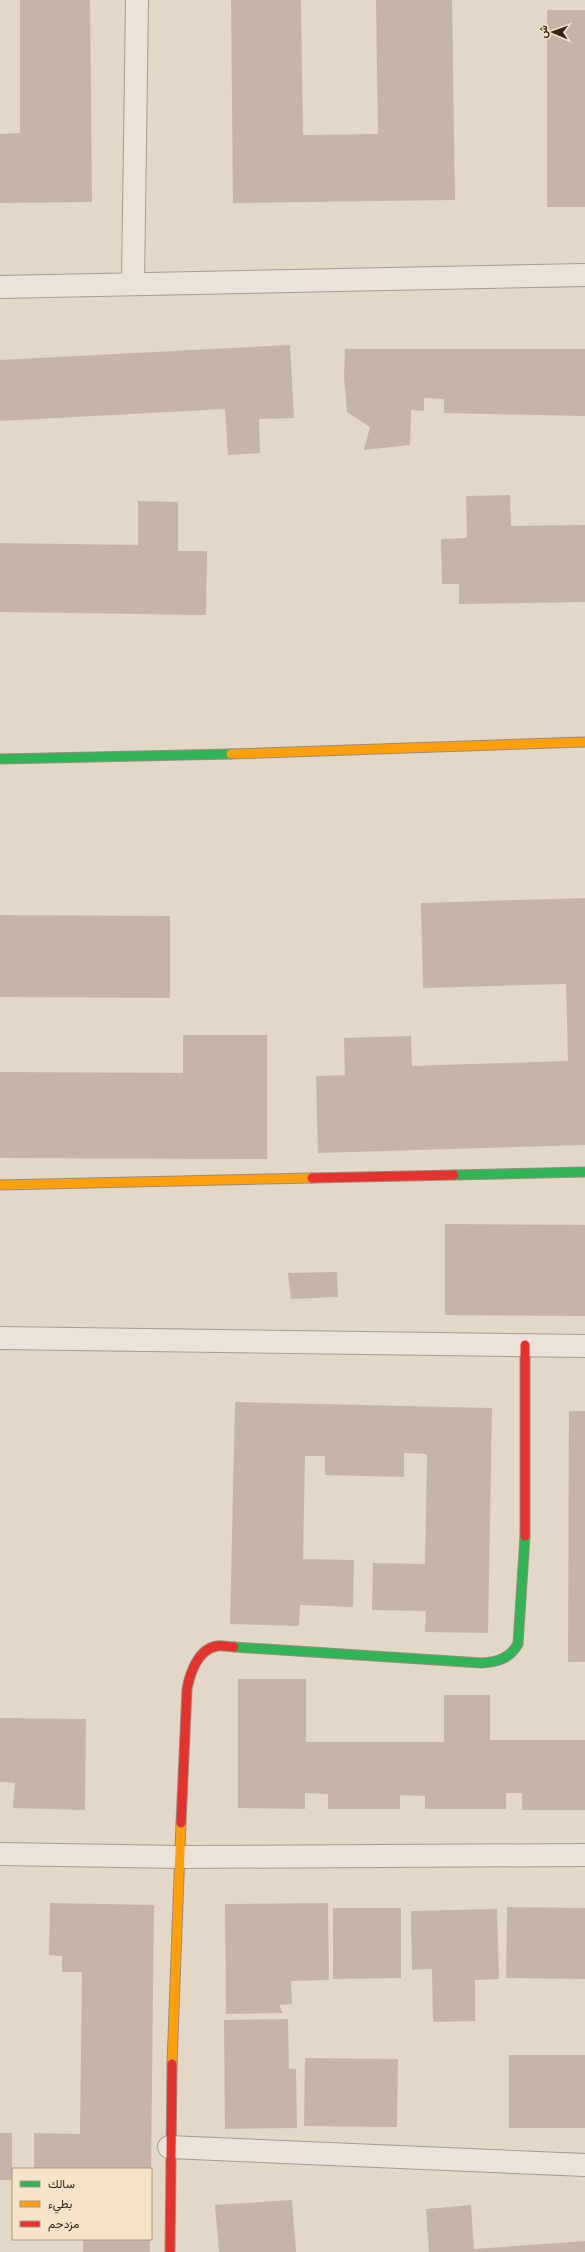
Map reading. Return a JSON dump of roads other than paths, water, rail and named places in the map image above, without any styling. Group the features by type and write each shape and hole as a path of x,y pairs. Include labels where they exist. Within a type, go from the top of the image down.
{"street":[{"path":"133,284 137,0"},
{"path":"0,287 585,275"},
{"path":"0,759 321,752 585,742"},
{"path":"0,1185 585,1172"},
{"path":"0,1338 585,1346"},
{"path":"170,2252 169,2147 187,1689 190,1675 205,1651 217,1646 482,1663 502,1660 516,1649 519,1630 525,1529 525,1345"},
{"path":"0,1854 180,1857 585,1855"},
{"path":"169,2147 585,2165"}]}
